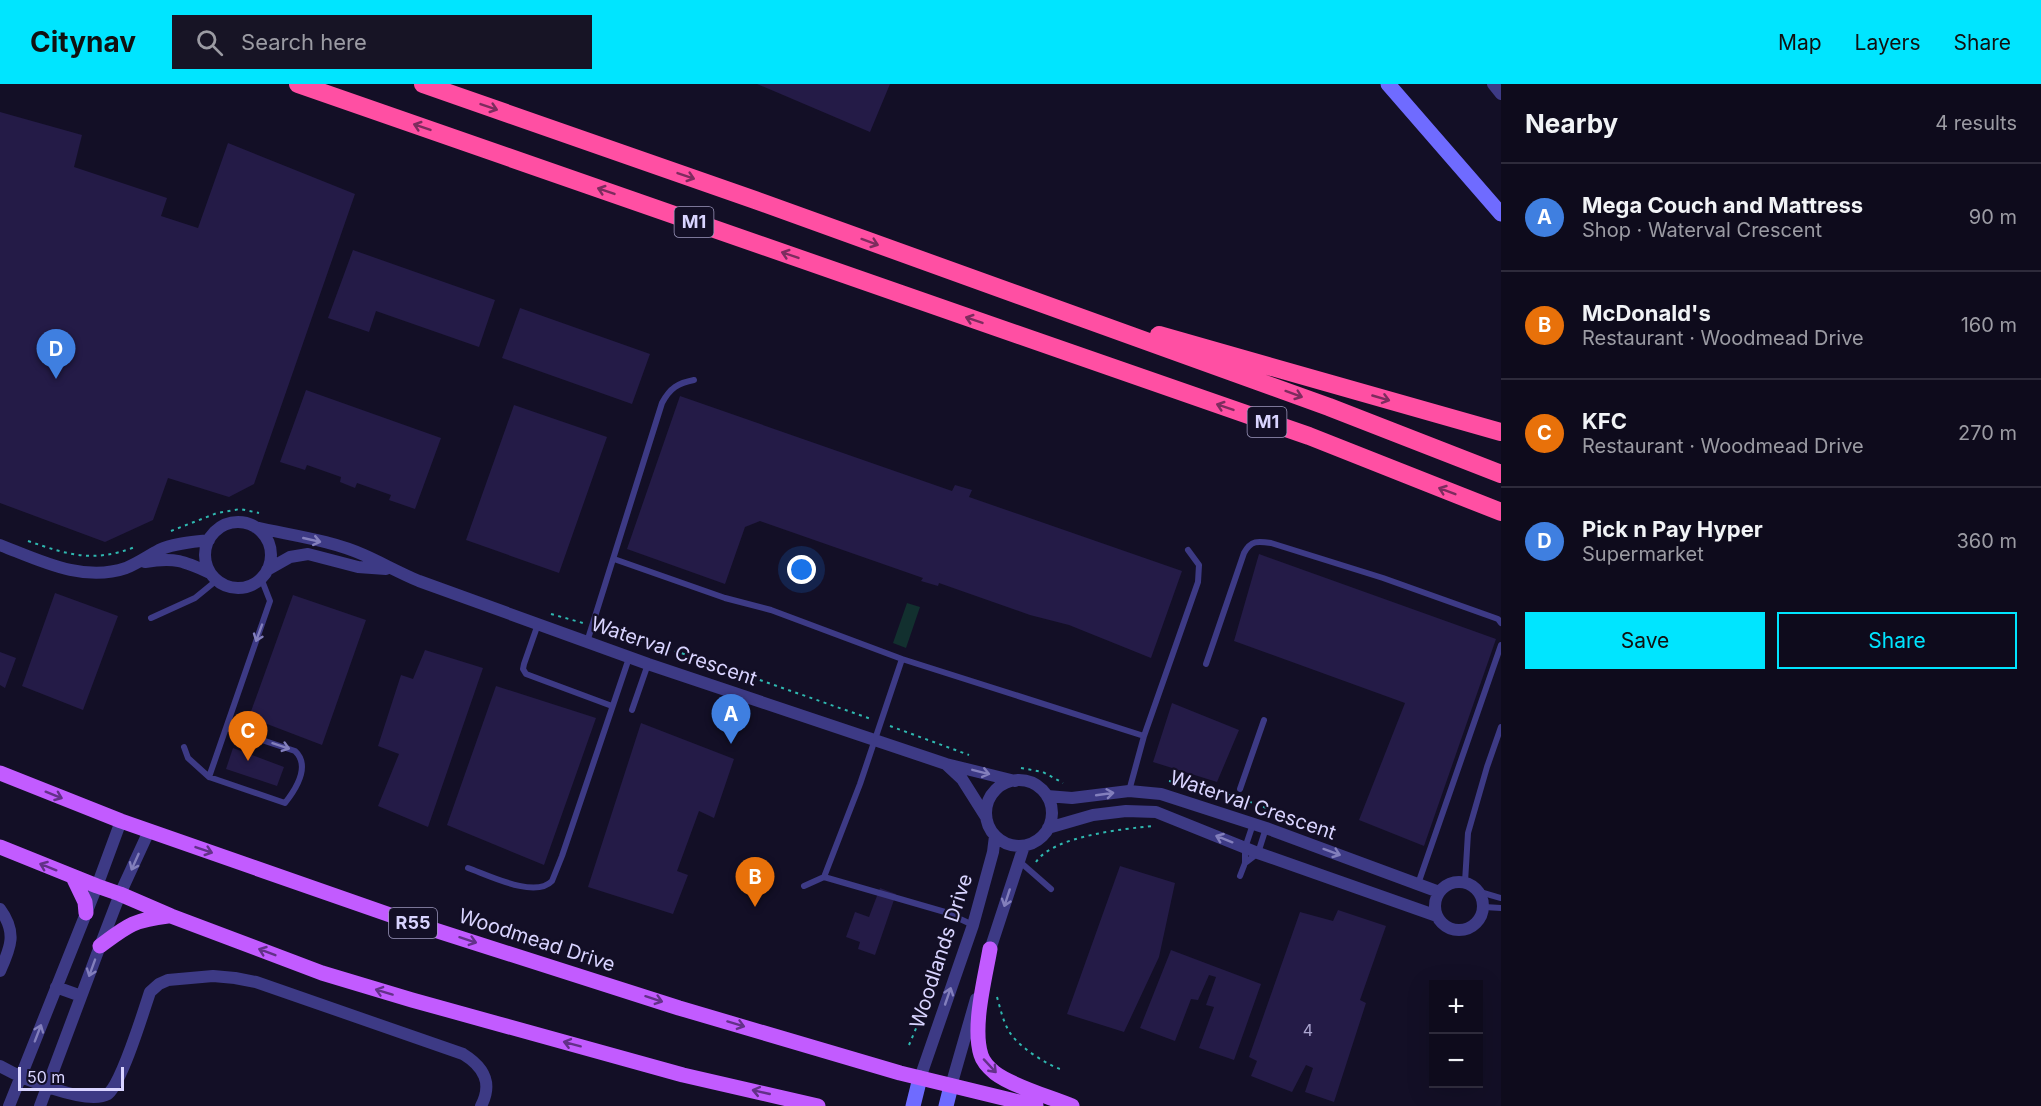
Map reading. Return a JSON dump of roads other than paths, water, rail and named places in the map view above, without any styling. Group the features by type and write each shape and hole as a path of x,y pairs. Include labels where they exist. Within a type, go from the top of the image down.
{"highway":[{"path":"286,84 358,105"},
{"name":"M1","path":"298,84 1299,433 1501,512"},
{"name":"M1","path":"423,84 1329,406 1501,474"},
{"path":"1041,304 1190,343 1501,432"}],"main road":[{"path":"1388,84 1501,214"},
{"name":"Woodmead Drive","path":"0,773 121,821 416,924 679,1008 920,1078 1036,1106"},
{"path":"0,847 171,916 322,973 683,1075 818,1106"},
{"path":"73,877 85,902 86,913"},
{"path":"100,946 134,922 171,916"},
{"path":"990,949 980,1012 978,1039 981,1056 996,1074 1072,1106"},
{"path":"913,1106 920,1078"},
{"path":"946,1106 951,1086"}],"street":[{"path":"1493,84 1501,94"},
{"path":"0,545 77,571 107,572 138,563 165,559 179,560 225,585 244,587 253,584 264,574 270,560 268,541 262,533 255,527 236,522 218,529 209,540 205,554 206,564 214,577"},
{"name":"Waterval Crescent","path":"255,527 324,542 363,554 390,569 648,664 946,764 1015,781"},
{"path":"138,563 159,550 171,546 209,540"},
{"name":"Waterval Crescent","path":"264,574 290,557 308,554 358,567 390,569"},
{"name":"Waterval Crescent","path":"946,764 962,779 986,817"},
{"path":"1015,781 1030,782 1040,788 1047,796 1051,807 1052,818 1048,828 1034,843 1023,846 1013,846 995,836 986,817 991,796 999,788 1015,781"},
{"name":"Waterval Crescent","path":"1047,796 1072,798 1129,791 1161,794 1266,828 1439,892"},
{"name":"Waterval Crescent","path":"1048,828 1093,815 1126,811 1156,812 1258,853 1437,916"},
{"path":"9,1106 121,821"},
{"path":"40,1106 120,894 149,831"},
{"name":"Woodlands Drive","path":"920,1078 973,925 993,852 995,836"},
{"path":"951,1086 990,949 1023,846"},
{"path":"1465,882 1473,886 1480,892 1484,907 1482,916 1477,923 1462,930 1453,930 1444,926 1435,908 1439,892 1451,883 1465,882"},
{"path":"0,909 10,927 11,937 0,971"},
{"path":"0,1066 47,1089 90,1099 100,1098 107,1094 118,1080 150,992 168,980 213,976 256,982 463,1054 476,1062 483,1070 487,1084 485,1099 481,1106"},
{"path":"56,987 81,996"}],"lane":[{"path":"586,642 662,403 672,387 678,383 694,380"},
{"path":"1206,664 1244,553 1252,542 1259,541 1383,578 1498,619 1501,623"},
{"path":"1129,791 1144,736 1198,582 1199,565 1188,550"},
{"path":"614,559 725,598 771,610 902,658 1144,736"},
{"path":"209,777 270,601 264,574"},
{"path":"151,618 195,597 214,577"},
{"path":"538,623 524,664 523,669 526,674 612,706"},
{"path":"1418,884 1501,645"},
{"path":"468,868 519,887 549,885 562,856 629,657"},
{"path":"824,877 876,739 902,658"},
{"path":"632,710 648,664"},
{"path":"1240,789 1264,720"},
{"path":"1465,882 1468,833 1501,727"},
{"path":"184,747 188,758 209,777 285,803 299,783 302,764 299,754 226,728"},
{"path":"1240,876 1245,863 1245,848 1253,824"},
{"path":"1245,863 1258,853 1266,828"},
{"path":"1019,861 1051,889"},
{"path":"804,885 824,877 945,912 973,925"},
{"path":"1480,892 1501,898"},
{"path":"1484,907 1501,908"}],"place":[{"name":"Pick n Pay Hyper","path":"56,379"},
{"name":"Mega Couch and Mattress","path":"731,744"},
{"name":"KFC","path":"248,761"},
{"name":"McDonald's","path":"755,907"}]}
